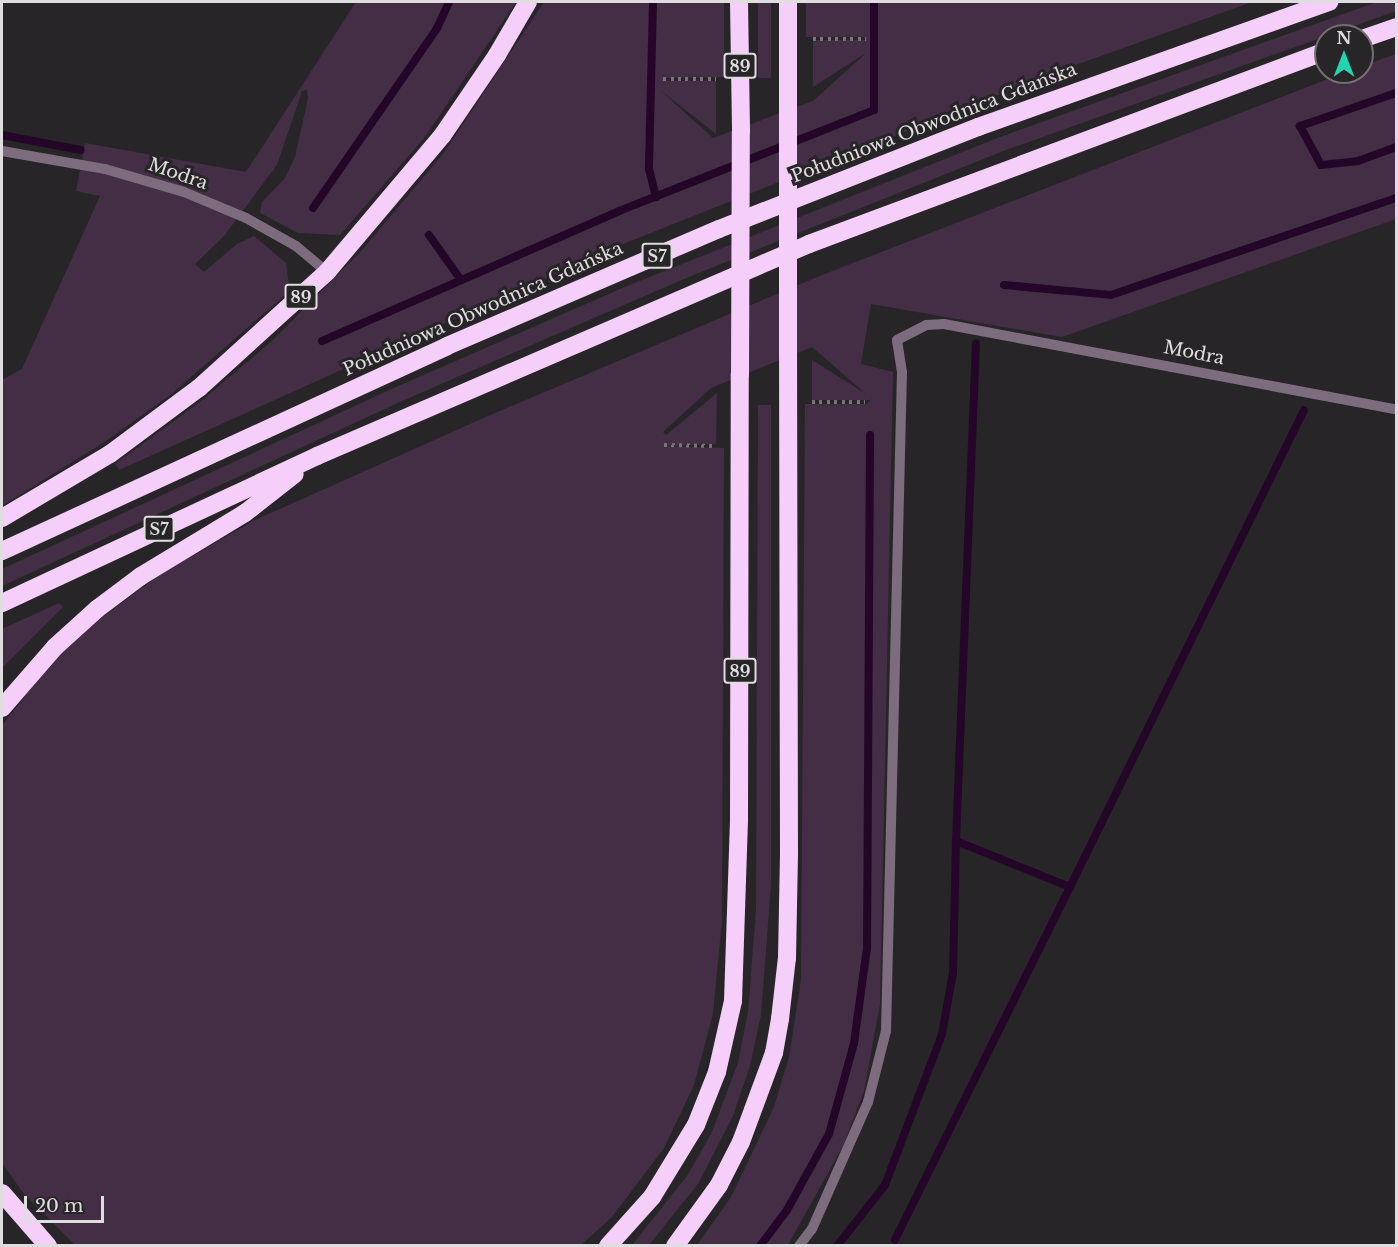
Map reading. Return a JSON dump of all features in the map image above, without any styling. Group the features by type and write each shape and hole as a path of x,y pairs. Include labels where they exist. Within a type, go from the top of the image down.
{"highway":[{"name":"89","path":"2,518 110,454 199,388 327,272 442,136 497,56 528,2"},
{"name":"89","path":"608,1245 652,1197 696,1125 717,1072 733,1001 739,808 741,131 739,2"},
{"path":"675,1245 719,1185 741,1142 774,1053 787,958 789,2"},
{"name":"Południowa Obwodnica Gdańska","path":"2,551 447,346 719,230 989,123 1329,2"},
{"path":"1374,35 1396,27"},
{"name":"S7","path":"2,603 317,456 809,244 1314,55"},
{"path":"2,708 18,686 97,609 141,576 245,513 317,456"},
{"path":"2,1193 48,1245"}],"lane":[{"name":"Modra","path":"2,151 105,169 184,192 246,218 296,246 327,272"},
{"name":"Modra","path":"799,1245 812,1229 868,1102 886,1030 902,372 897,340 926,325 984,330 1396,409"}],"path":[{"path":"813,39 866,39"},
{"path":"663,79 716,79"},
{"path":"812,402 865,402"},
{"path":"664,445 716,446"}],"shaded area":[{"path":"356,2 516,2 425,137 340,235 298,233 260,213 262,202 285,178 295,157 308,98 307,90 302,91 277,165 224,236 195,264 204,272 237,244 254,236 286,263 289,285 285,295 169,396 106,441 2,506 2,380 22,369 100,196 76,191 85,143 246,172"},
{"path":"544,2 724,2 724,77 663,78 663,81 716,81 716,134 660,90 713,138 813,101 866,53 813,87 813,40 865,40 866,37 806,37 806,2 1252,2 1056,72 613,248 119,470 115,464 200,402 273,340 362,250 443,154"},
{"path":"758,2 771,2 771,78 758,78"},
{"path":"1377,2 1396,2 1396,11 1360,24 1316,24"},
{"path":"1314,25 1314,40 1006,150 691,276 402,401 2,586 2,569 396,387 627,286 1000,137"},
{"path":"1396,54 1396,219 1062,337 871,304 861,364 893,372 880,1004 864,1091 843,1146 788,1245 697,1245 731,1197 774,1107 789,1057 801,980 805,404 867,404 870,400 812,400 812,360 866,394 812,347 711,388 663,432 666,435 717,393 716,444 664,446 724,448 722,920 713,1014 694,1085 664,1148 612,1217 581,1245 76,1246 24,1194 2,1163 2,725 57,657 92,625 158,576 253,521 488,416 822,275 1315,84 1374,84 1374,62"},
{"path":"758,405 771,405 771,885 761,1015 750,1066 733,1116 698,1184 649,1245 632,1245 687,1176 711,1134 738,1063 748,1012 756,910"},
{"path":"59,603 63,607 2,668 2,629"}],"waterway":[{"path":"313,208 437,28 449,2"},
{"path":"653,2 649,169 656,197"},
{"path":"322,341 619,211 874,110 874,2"},
{"path":"1396,93 1300,126 1321,165 1358,161 1396,147"},
{"path":"2,135 81,150"},
{"path":"1004,285 1111,295 1396,198"},
{"path":"429,235 461,280"},
{"path":"956,841 976,343"},
{"path":"1070,887 1304,410"},
{"path":"760,1246 787,1210 829,1134 854,1043 867,948 870,435"},
{"path":"837,1246 885,1185 942,1034 953,973 956,841 1070,887 895,1240"}]}
